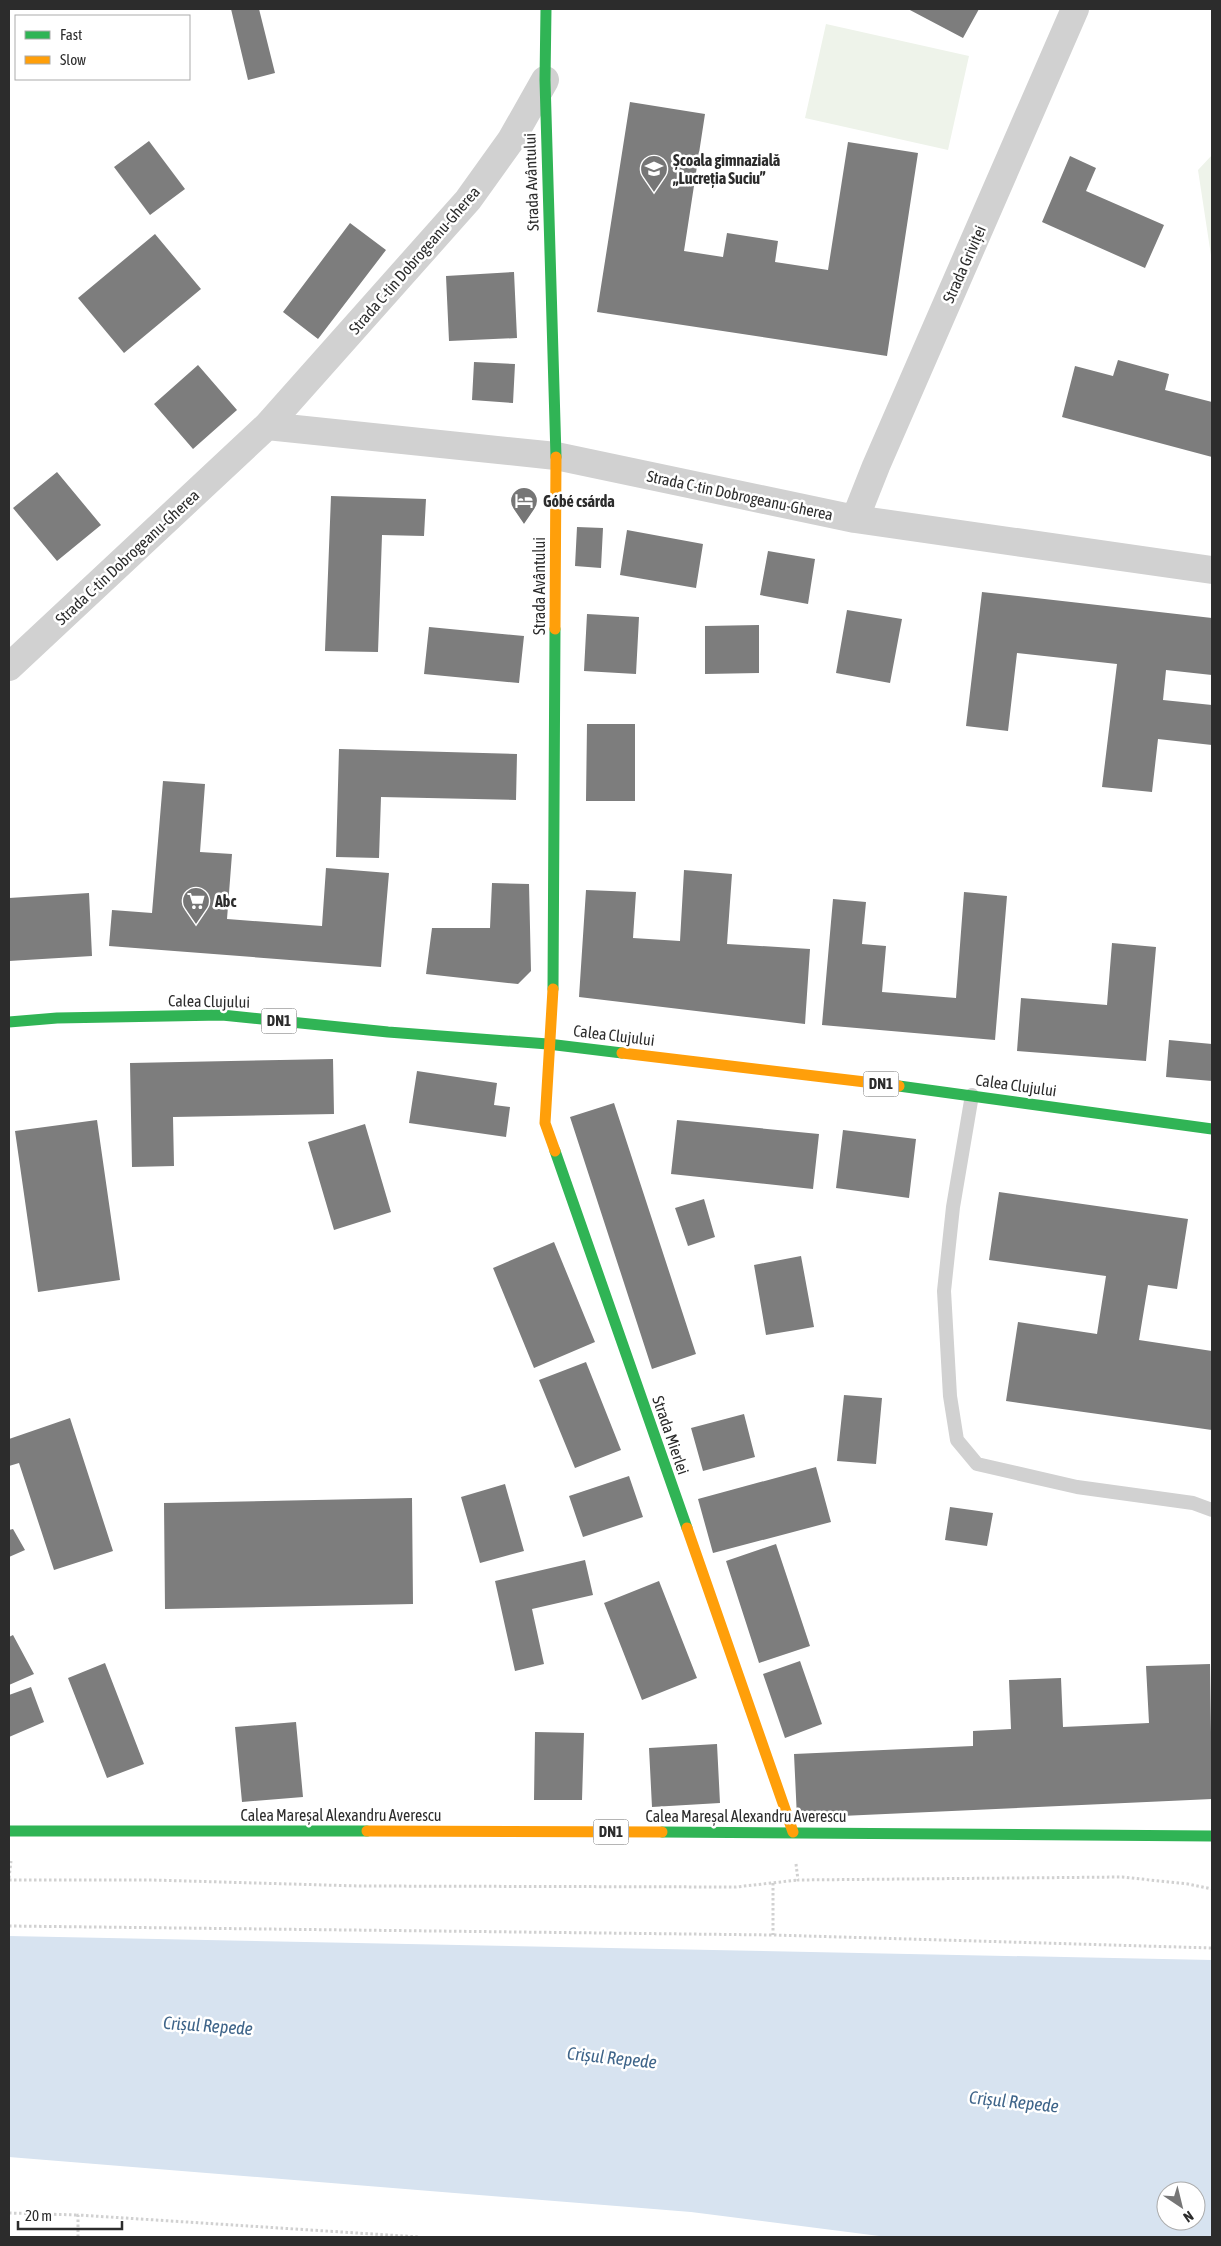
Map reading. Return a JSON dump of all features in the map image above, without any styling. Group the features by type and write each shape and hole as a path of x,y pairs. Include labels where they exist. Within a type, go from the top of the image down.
{"main road":[{"name":"Strada Avântului","path":"546,9 544,80 556,456 553,971 548,1044"},
{"name":"Calea Clujului","path":"9,1022 57,1018 222,1015 388,1032 548,1044 972,1095 1212,1129"},
{"name":"Strada Mierlei","path":"548,1044 544,1123 793,1832"},
{"name":"Calea Mareșal Alexandru Averescu","path":"9,1831 793,1832 1212,1836"}],"street":[{"name":"Strada Griviței","path":"855,519 880,456 1075,9"},
{"name":"Strada C-tin Dobrogeanu-Gherea","path":"9,667 267,426 468,200 511,140 544,80"},
{"name":"Strada C-tin Dobrogeanu-Gherea","path":"267,426 556,456 855,519 1212,570"}],"lane":[{"path":"972,1095 953,1207 944,1291 950,1396 957,1440 977,1464 1077,1487 1193,1503 1212,1510"}],"path":[{"path":"793,1832 798,1880"},
{"path":"9,1880 152,1880 369,1886 736,1887 798,1880 1122,1877 1188,1884 1212,1889"},
{"path":"773,1883 773,1935"},
{"path":"9,1926 773,1935 1212,1948"},
{"path":"9,2213 78,2215 419,2237"},
{"path":"78,2215 78,2237"}],"shaded area":[{"path":"826,24 969,56 948,150 805,118"},
{"path":"1212,155 1212,262 1198,170"}],"water":[{"name":"Crișul Repede","path":"9,1936 1212,1960 1212,2237 887,2237 691,2212 9,2157"}],"building":[{"path":"231,9 259,9 275,73 248,80"},
{"path":"908,9 979,9 963,38"},
{"name":"Școala gimnazială „Lucreția Suciu”","path":"630,102 705,114 684,251 723,257 727,233 778,241 775,262 828,270 848,142 918,153 887,356 597,312"},
{"path":"149,141 185,189 150,215 114,167"},
{"path":"1070,156 1096,168 1086,191 1164,225 1145,268 1042,222"},
{"path":"350,223 386,250 318,339 283,312"},
{"path":"155,234 201,289 124,353 78,298"},
{"path":"514,272 517,338 449,341 446,276"},
{"path":"1118,360 1169,374 1165,390 1212,402 1212,457 1062,417 1075,366 1113,376"},
{"path":"474,362 515,364 513,403 472,400"},
{"path":"198,365 237,410 193,449 154,404"},
{"path":"57,472 101,525 57,561 13,508"},
{"path":"331,496 426,499 424,536 382,535 378,652 325,651"},
{"path":"577,527 603,528 601,568 575,566"},
{"path":"627,530 703,544 696,588 620,575"},
{"path":"768,551 815,559 808,604 760,595"},
{"path":"982,592 1212,618 1212,675 1166,670 1163,700 1212,705 1212,745 1158,739 1152,792 1102,787 1117,664 1017,653 1008,731 966,726"},
{"path":"847,610 902,619 890,683 836,673"},
{"path":"587,614 639,617 636,674 584,671"},
{"path":"759,625 759,673 705,674 705,626"},
{"path":"429,627 524,636 519,683 424,674"},
{"path":"587,724 635,724 635,801 586,801"},
{"path":"339,749 517,754 516,800 381,797 379,858 336,857"},
{"path":"163,781 205,784 200,852 232,854 227,919 322,926 326,868 389,873 381,967 109,946 112,910 152,913"},
{"path":"684,870 732,874 727,944 810,949 805,1024 579,997 586,890 636,892 633,938 680,941"},
{"path":"492,883 529,884 531,971 518,984 426,974 432,928 490,928"},
{"path":"964,892 1007,896 995,1040 822,1025 833,899 866,902 862,944 886,946 882,992 956,998"},
{"path":"89,893 92,956 9,961 9,898"},
{"path":"1112,943 1156,947 1146,1061 1017,1051 1021,998 1107,1005"},
{"path":"1169,1040 1212,1044 1212,1081 1166,1077"},
{"path":"333,1059 334,1114 173,1117 174,1166 132,1167 130,1063"},
{"path":"417,1071 497,1083 494,1105 510,1107 506,1137 409,1123"},
{"path":"614,1103 696,1354 652,1369 570,1117"},
{"path":"97,1120 120,1280 38,1292 15,1131"},
{"path":"677,1120 819,1134 813,1189 671,1174"},
{"path":"365,1124 391,1212 334,1230 308,1142"},
{"path":"843,1130 916,1139 909,1198 836,1188"},
{"path":"999,1192 1188,1219 1177,1289 1148,1285 1139,1340 1212,1351 1212,1430 1006,1401 1018,1322 1097,1334 1106,1276 989,1260"},
{"path":"704,1199 715,1237 688,1246 675,1208"},
{"path":"554,1242 595,1342 534,1368 493,1268"},
{"path":"801,1256 814,1327 766,1335 754,1265"},
{"path":"586,1362 621,1450 575,1468 539,1380"},
{"path":"844,1395 882,1398 876,1464 837,1461"},
{"path":"744,1414 755,1457 703,1471 691,1428"},
{"path":"70,1418 113,1551 54,1570 19,1463 9,1466 9,1439"},
{"path":"816,1467 831,1522 713,1553 698,1499"},
{"path":"629,1476 643,1517 583,1537 569,1496"},
{"path":"505,1484 524,1551 480,1563 461,1497"},
{"path":"412,1498 413,1604 165,1609 164,1503"},
{"path":"950,1507 993,1513 987,1546 945,1540"},
{"path":"13,1529 25,1550 9,1557 9,1530"},
{"path":"776,1544 810,1646 759,1663 726,1561"},
{"path":"585,1560 593,1595 532,1609 544,1664 515,1671 495,1581"},
{"path":"659,1581 697,1678 642,1700 604,1603"},
{"path":"13,1635 34,1674 9,1685 9,1637"},
{"path":"800,1661 822,1724 785,1738 763,1674"},
{"path":"105,1663 144,1764 107,1778 68,1678"},
{"path":"1210,1664 1212,1799 797,1818 794,1754 973,1746 973,1731 1011,1729 1009,1680 1061,1678 1063,1727 1149,1723 1146,1666"},
{"path":"31,1687 44,1722 9,1737 9,1695"},
{"path":"296,1722 303,1797 242,1802 235,1727"},
{"path":"535,1732 584,1733 582,1800 534,1800"},
{"path":"717,1744 720,1803 652,1807 649,1748"}],"traffic: fast":[{"path":"546,9 545,80 556,457"},
{"path":"553,989 555,629"},
{"path":"9,1022 57,1018 222,1015 388,1032 548,1044 622,1053"},
{"path":"899,1086 1212,1129"},
{"path":"555,1151 687,1528"},
{"path":"9,1831 367,1831"},
{"path":"662,1832 1212,1836"}],"traffic: slow":[{"path":"555,629 556,457"},
{"path":"553,989 545,1123 555,1151"},
{"path":"622,1053 899,1086"},
{"path":"687,1528 793,1832"},
{"path":"367,1831 662,1832"}],"place":[{"name":"Școala gimnazială „Lucreția Suciu”","path":"654,193"},
{"name":"Góbé csárda","path":"524,525"},
{"name":"Abc","path":"196,925"}]}
